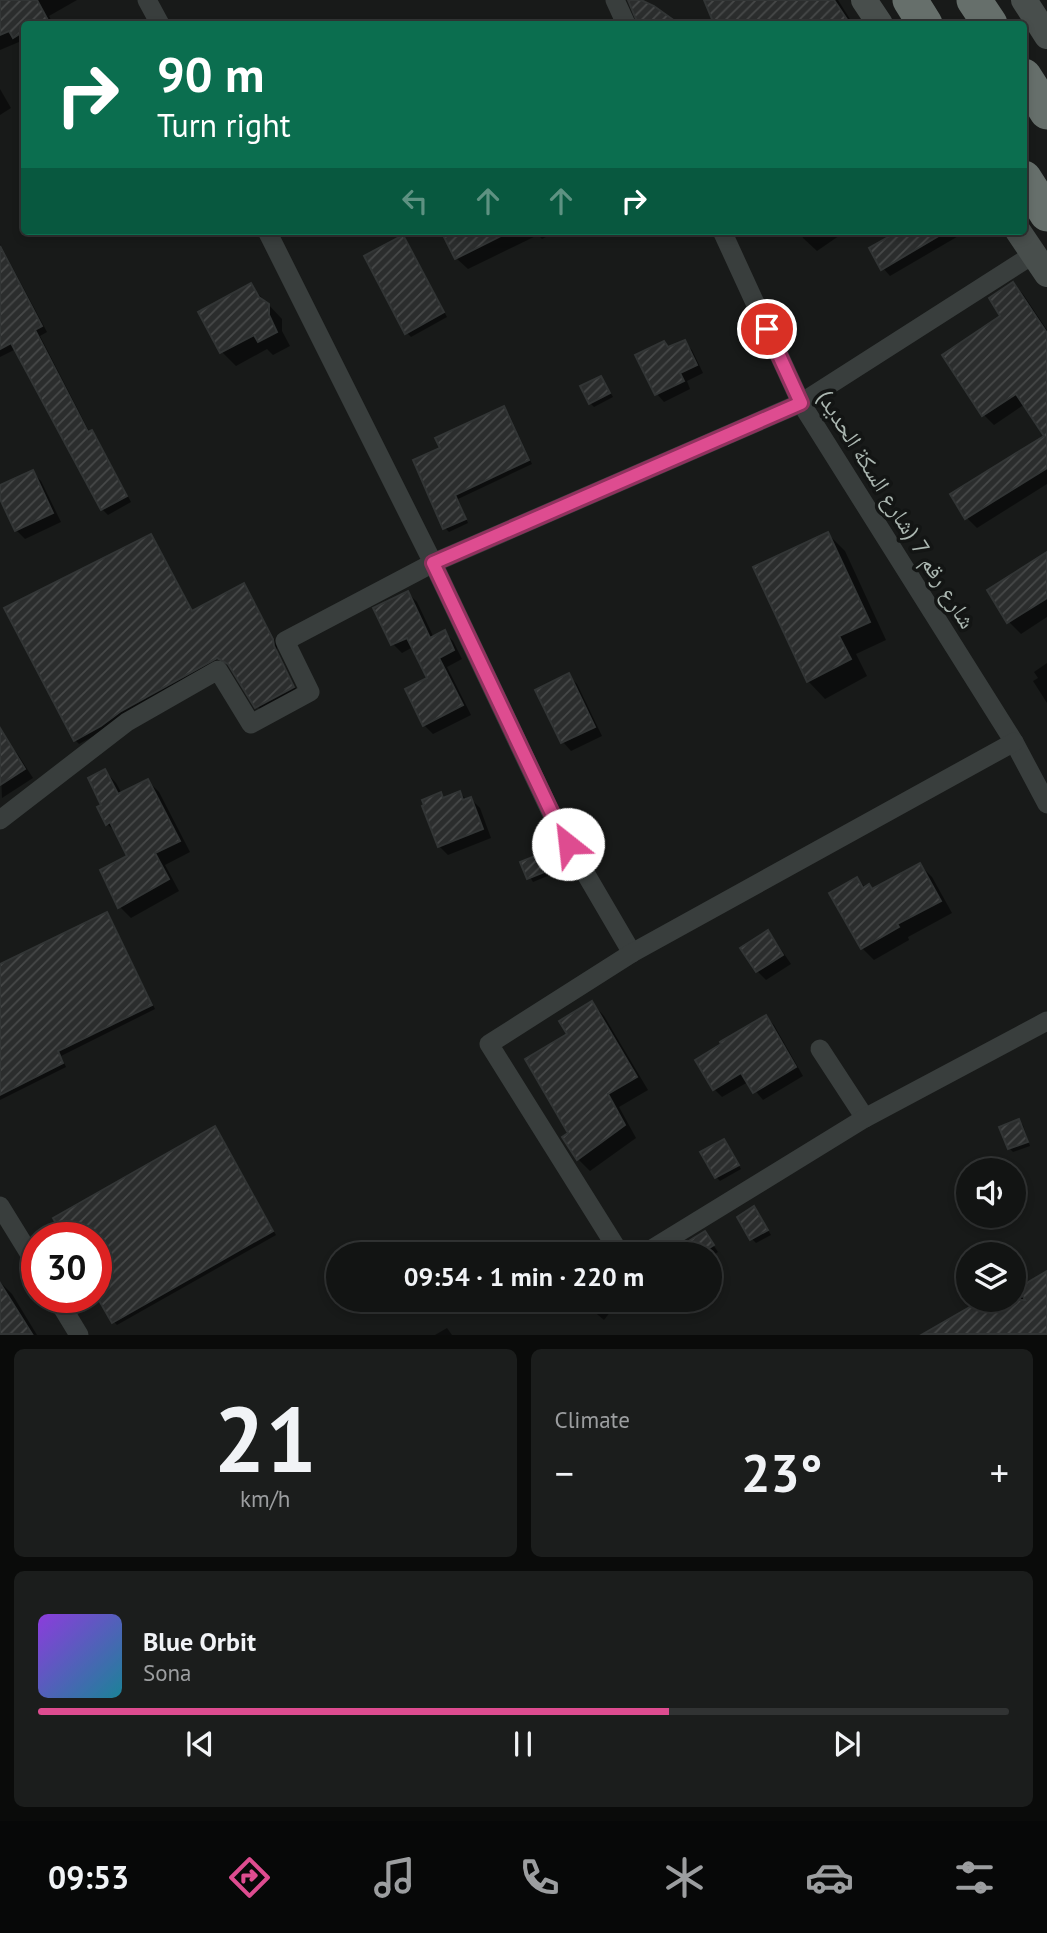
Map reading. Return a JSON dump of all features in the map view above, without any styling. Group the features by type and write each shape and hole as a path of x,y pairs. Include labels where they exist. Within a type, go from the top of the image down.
{"highway":[{"path":"910,0 923,21"},
{"path":"974,0 988,21"},
{"path":"1027,81 1047,112"},
{"path":"1027,183 1047,214"}],"street":[{"path":"147,0 158,21"},
{"path":"615,0 625,21"},
{"path":"864,0 878,21"},
{"path":"1024,0 1047,36"},
{"path":"269,235 433,563 556,822 632,953"},
{"name":"شارع رقم 7 (شارع السكة الحديد)","path":"724,235 801,403 1014,742 1047,804"},
{"path":"0,820 127,722 218,670 251,724 310,692 285,641 433,563 801,403 1040,264 1021,235"},
{"path":"613,1242 489,1044 632,953 1014,742"},
{"path":"663,1242 865,1118 1047,1021"},
{"path":"820,1049 865,1118"},
{"path":"0,1206 21,1240"},
{"path":"66,1313 79,1335"}],"building":[{"path":"0,0 37,0 48,21 21,21 21,33 13,38 9,31 0,35"},
{"path":"628,0 641,0 675,21 637,21"},
{"path":"704,0 834,0 848,21 713,21"},
{"path":"403,235 444,312 405,334 364,256"},
{"path":"443,235 503,235 455,259"},
{"path":"892,235 940,235 881,270 869,248"},
{"path":"0,246 42,326 35,330 88,432 92,430 127,496 101,510 11,343 0,349"},
{"path":"1013,282 1047,333 1047,468 965,519 950,494 1044,436 1016,394 982,416 942,355 1000,316 989,298"},
{"path":"251,283 259,297 269,304 269,315 277,332 258,342 254,335 220,353 198,312"},
{"path":"685,340 697,365 680,373 684,381 655,395 635,355 664,341 668,347"},
{"path":"601,376 610,393 589,404 580,386"},
{"path":"504,406 529,460 455,495 466,519 443,529 413,460 440,448 435,438"},
{"path":"33,470 53,513 15,531 0,499 0,485"},
{"path":"828,532 870,622 839,636 851,659 807,682 753,567"},
{"path":"151,534 192,611 244,583 294,687 255,708 228,664 217,658 121,711 74,741 4,608"},
{"path":"1047,552 1047,598 1007,623 987,590"},
{"path":"408,591 430,638 445,630 454,650 439,658 463,705 423,726 405,689 427,678 407,638 391,645 373,608"},
{"path":"569,673 595,727 561,743 535,690"},
{"path":"0,728 25,769 0,785"},
{"path":"105,769 118,794 148,779 180,841 155,853 169,879 118,908 100,870 127,856 110,822 106,825 97,807 101,805 88,778"},
{"path":"460,791 463,800 471,797 483,829 438,847 422,800 441,792 443,798"},
{"path":"540,854 547,871 527,879 520,862"},
{"path":"920,863 941,901 897,924 899,927 861,949 829,893 857,877 863,888 869,884 872,889"},
{"path":"107,912 152,1005 58,1051 63,1063 0,1095 0,964"},
{"path":"768,930 783,955 756,972 740,948"},
{"path":"592,1001 637,1077 608,1094 625,1125 577,1160 562,1137 568,1133 525,1059 567,1034 559,1021"},
{"path":"766,1015 796,1067 753,1093 741,1073 713,1090 695,1060"},
{"path":"1019,1119 1028,1142 1008,1149 999,1127"},
{"path":"215,1126 273,1231 112,1323 106,1313 112,1313 112,1222 55,1222 53,1218"},
{"path":"724,1139 739,1165 715,1178 700,1152"},
{"path":"754,1206 768,1230 750,1240 737,1217"},
{"path":"705,1231 712,1242 687,1242"},
{"path":"1047,1271 1047,1334 923,1334 961,1312 1026,1312 1026,1283"},
{"path":"0,1283 32,1334 0,1334"}],"route":[{"path":"568,844 433,563 801,403 767,329"}]}
